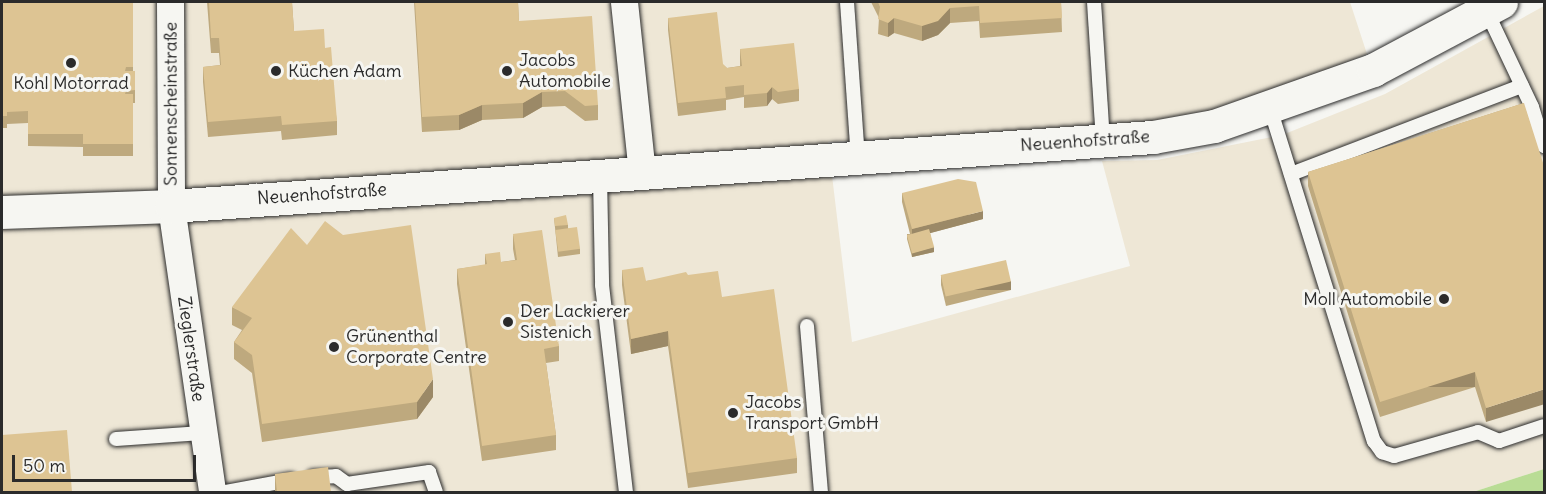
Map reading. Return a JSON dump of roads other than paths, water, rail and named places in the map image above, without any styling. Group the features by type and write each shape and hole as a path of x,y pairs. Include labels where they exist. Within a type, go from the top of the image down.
{"street":[{"name":"Sonnenscheinstraße","path":"170,2 171,206"},
{"path":"624,2 642,173"},
{"name":"Neuenhofstraße","path":"2,212 171,206 1153,137 1214,126 1373,70 1494,6"},
{"name":"Zieglerstraße","path":"171,206 212,492"}],"lane":[{"path":"847,2 858,158"},
{"path":"1094,2 1102,141"},
{"path":"1494,6 1545,146"},
{"path":"1291,174 1522,86"},
{"path":"1270,108 1374,441 1382,452 1394,456 1478,432 1499,441 1545,426"},
{"path":"600,176 602,285 626,492"},
{"path":"807,326 821,492"},
{"path":"116,439 202,433"},
{"path":"226,492 329,475 347,484 419,472 433,476 436,492"}],"place":[{"name":"Kohl Motorrad","path":"71,63"},
{"name":"Küchen Adam","path":"276,71"},
{"name":"Jacobs Automobile","path":"507,71"},
{"name":"Moll Automobile","path":"1444,299"},
{"name":"Der Lackierer Sistenich","path":"508,322"},
{"name":"Grünenthal Corporate Centre","path":"334,347"},
{"name":"Jacobs Transport GmbH","path":"733,413"}]}
